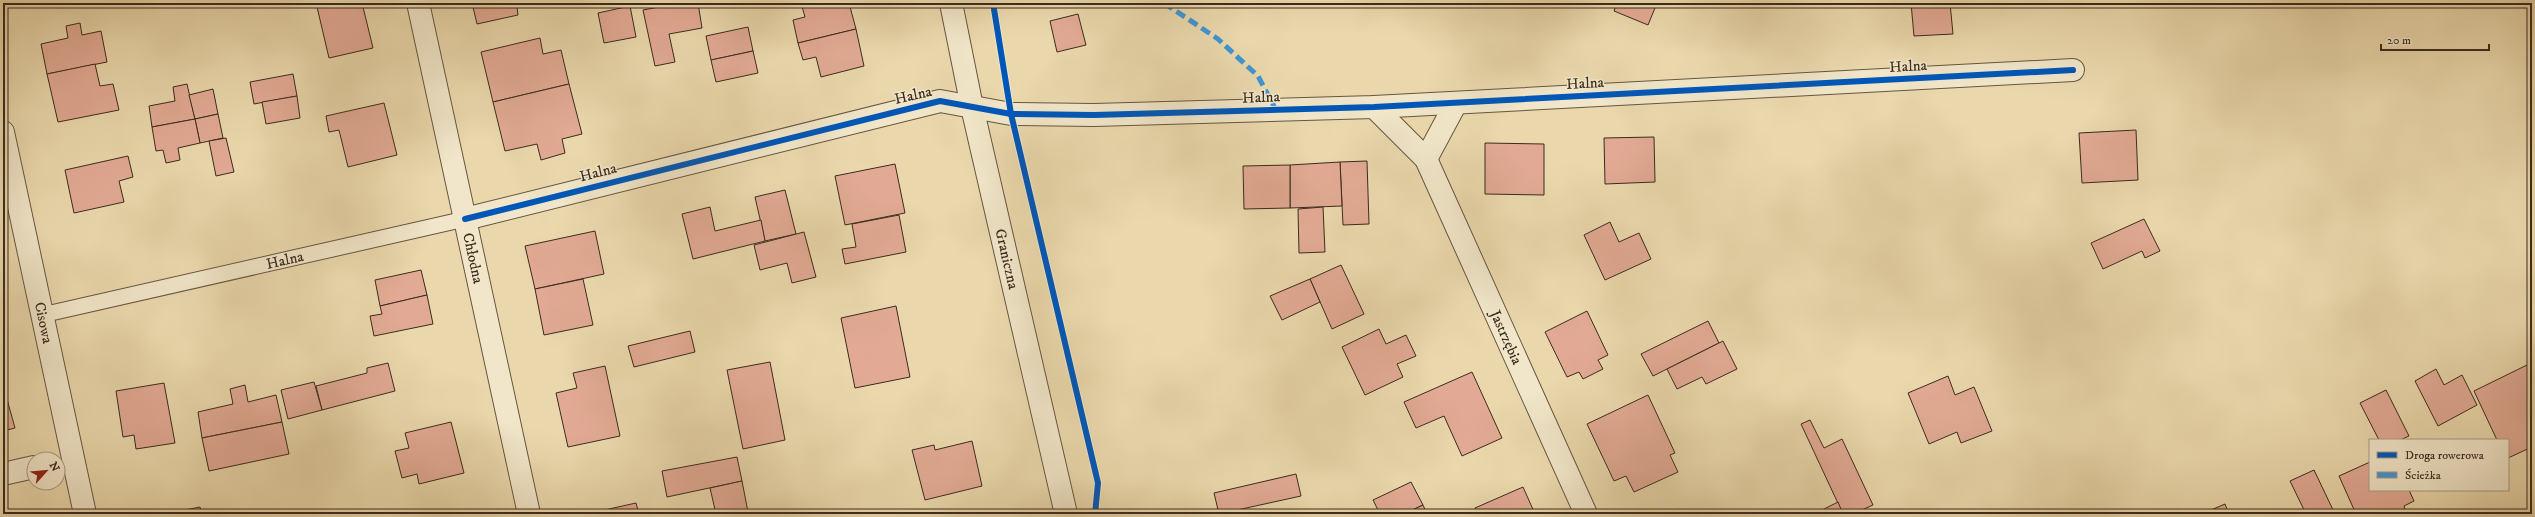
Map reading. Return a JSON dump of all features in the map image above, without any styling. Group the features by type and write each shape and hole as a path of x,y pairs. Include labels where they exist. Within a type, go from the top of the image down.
{"street":[{"name":"Chłodna","path":"418,3 530,514"},
{"name":"Graniczna","path":"951,3 972,107 1066,514"},
{"name":"Halna","path":"465,219 940,101 1011,114 1094,115 1374,107 2074,70"},
{"path":"1426,159 1456,103"},
{"name":"Jastrzębia","path":"1374,107 1426,159 1586,514"},
{"name":"Cisowa","path":"3,132 42,315 64,451"},
{"name":"Cisowa","path":"66,463 85,514"},
{"path":"3,474 26,469"}],"lane":[{"name":"Halna","path":"42,315 465,219"}],"building":[{"path":"335,3 362,3 373,48 329,58 317,7"},
{"path":"472,3 526,3 527,5 517,7 518,15 477,24"},
{"path":"680,3 698,3 702,28 669,34 675,62 655,66 643,10"},
{"path":"801,3 849,3 856,29 798,43 793,20 805,17"},
{"path":"1617,3 1657,3 1648,25 1614,11"},
{"path":"1911,3 1950,3 1953,34 1914,36"},
{"path":"630,6 636,37 604,43 598,13"},
{"path":"1078,14 1086,45 1057,52 1050,21"},
{"path":"80,23 82,35 101,31 107,62 47,74 41,44 68,38 66,26"},
{"path":"748,27 753,51 711,60 706,36"},
{"path":"856,29 864,66 821,77 816,57 803,60 798,43"},
{"path":"540,38 543,54 561,50 569,84 493,102 481,52"},
{"path":"753,51 758,73 716,82 711,60"},
{"path":"95,64 100,86 113,84 119,110 58,122 47,74"},
{"path":"293,74 297,96 254,104 250,82"},
{"path":"187,84 195,119 152,127 149,106 175,101 173,87"},
{"path":"569,84 582,134 562,139 565,153 541,160 537,144 505,151 493,102"},
{"path":"213,89 218,114 195,119 189,95"},
{"path":"297,96 300,118 266,124 262,102"},
{"path":"384,103 397,155 348,167 339,130 329,132 326,116"},
{"path":"218,114 223,138 200,143 195,119"},
{"path":"195,119 200,143 178,148 180,160 166,163 163,150 156,151 152,127"},
{"path":"2136,130 2138,180 2082,183 2079,133"},
{"path":"1654,137 1655,182 1605,184 1604,138"},
{"path":"226,138 234,172 216,176 209,141"},
{"path":"1485,143 1544,144 1544,195 1485,194"},
{"path":"128,156 133,177 119,181 124,202 74,213 65,170"},
{"path":"1367,161 1369,224 1343,225 1340,162"},
{"path":"1340,162 1342,206 1290,208 1290,165"},
{"path":"895,164 905,213 845,225 835,176"},
{"path":"1290,165 1290,208 1244,209 1243,166"},
{"path":"785,190 796,234 765,241 755,197"},
{"path":"710,207 715,231 761,220 765,241 693,259 682,214"},
{"path":"1323,207 1325,252 1299,253 1298,209"},
{"path":"899,215 906,252 845,264 842,249 856,247 852,224"},
{"path":"2144,219 2160,251 2145,258 2142,251 2103,269 2091,243"},
{"path":"1610,222 1619,242 1639,233 1651,259 1605,280 1584,235"},
{"path":"595,231 604,274 535,289 525,246"},
{"path":"804,232 816,277 792,283 787,263 760,270 754,245"},
{"path":"1341,265 1364,314 1332,329 1310,279"},
{"path":"421,270 427,295 380,306 375,280"},
{"path":"583,279 593,325 544,335 535,289"},
{"path":"1310,279 1320,302 1282,320 1270,296"},
{"path":"427,295 433,324 374,336 370,316 382,314 380,306"},
{"path":"896,306 910,377 855,388 841,318"},
{"path":"1587,311 1608,355 1598,360 1603,369 1583,379 1579,372 1567,377 1545,332"},
{"path":"1708,321 1719,343 1653,376 1641,354"},
{"path":"1379,329 1386,344 1406,335 1416,356 1397,364 1403,377 1365,395 1342,347"},
{"path":"690,331 695,352 634,367 628,346"},
{"path":"1723,341 1737,369 1706,384 1702,377 1677,389 1667,369"},
{"path":"770,362 785,440 743,449 727,370"},
{"path":"388,363 395,391 322,410 316,386 367,373 367,368"},
{"path":"2527,365 2532,376 2532,447 2509,458 2509,439 2497,439 2474,391"},
{"path":"605,366 620,436 568,447 556,393 577,388 573,373"},
{"path":"2436,369 2444,385 2462,375 2477,405 2438,426 2415,381"},
{"path":"1472,372 1502,438 1462,456 1444,416 1416,428 1404,402"},
{"path":"1948,376 1955,395 1974,387 1992,431 1961,443 1957,432 1929,444 1908,393"},
{"path":"314,382 322,410 288,419 281,390"},
{"path":"164,383 175,443 136,449 134,435 123,437 116,391"},
{"path":"245,385 248,402 276,395 282,422 202,438 198,412 233,404 230,389"},
{"path":"2386,390 2409,436 2402,439 2378,439 2360,403"},
{"path":"5,392 15,428 3,431 3,393"},
{"path":"1648,395 1675,453 1670,455 1678,472 1634,492 1626,476 1614,481 1587,424"},
{"path":"1810,420 1824,448 1842,439 1873,505 1853,514 1843,514 1801,424"},
{"path":"282,422 289,454 209,471 202,438"},
{"path":"451,422 464,473 419,484 417,474 402,478 395,451 409,448 405,433"},
{"path":"972,441 982,486 925,500 912,450 934,445 935,450"},
{"path":"737,457 742,481 667,497 662,471"},
{"path":"2369,462 2369,491 2409,491 2414,501 2404,506 2406,512 2396,514 2394,510 2384,514 2356,514 2339,476"},
{"path":"2314,470 2335,514 2306,514 2290,481"},
{"path":"1296,474 1301,496 1219,514 1214,493"},
{"path":"742,481 748,512 716,514 710,488"},
{"path":"1411,482 1423,505 1404,514 1380,514 1373,500"},
{"path":"1523,487 1535,514 1477,514 1475,508"},
{"path":"1838,502 1843,514 1814,514"},
{"path":"636,503 639,514 591,513"},
{"path":"2225,504 2229,514 2212,514 2211,510"},
{"path":"1423,505 1427,514 1404,514"},
{"path":"200,507 202,514 165,514"},
{"path":"1679,509 1681,514 1667,514"}],"marked path":[{"path":"1164,3 1218,39 1258,76 1276,110"}],"cycle path":[{"path":"993,3 1011,114 1098,483 1095,514"},
{"path":"465,219 940,101 1011,114 1094,115 1374,107 2073,70"}]}
